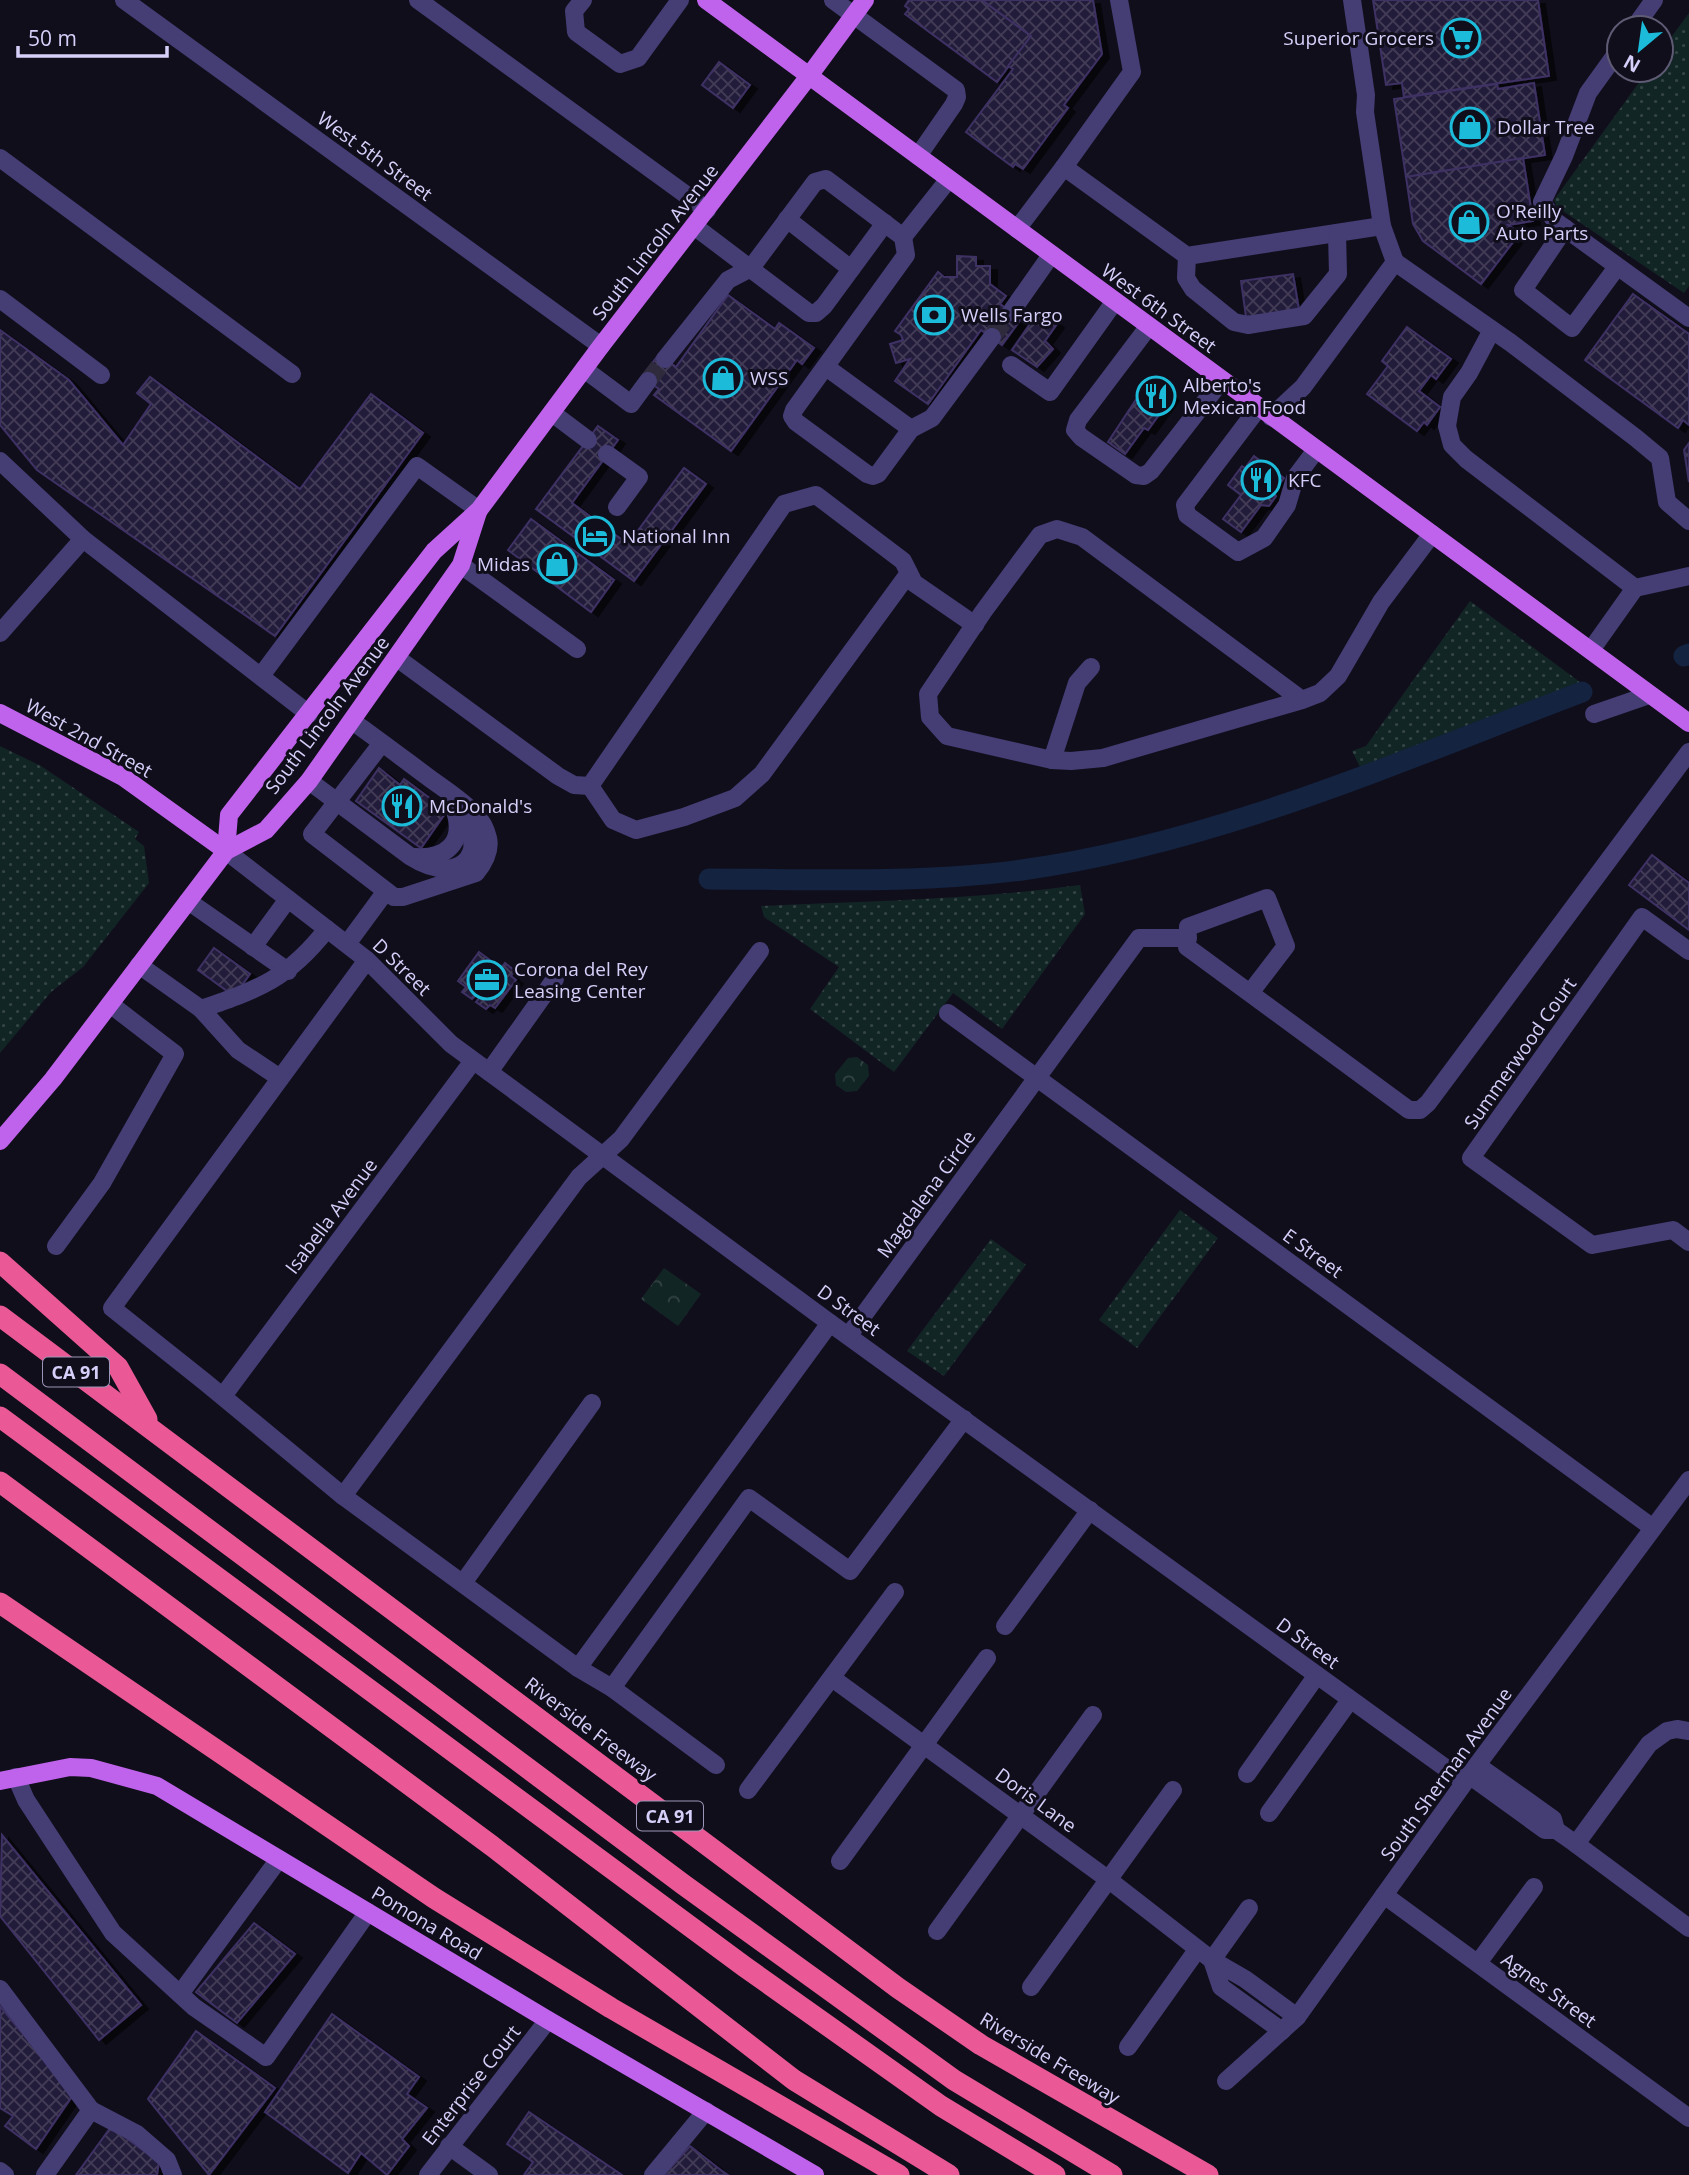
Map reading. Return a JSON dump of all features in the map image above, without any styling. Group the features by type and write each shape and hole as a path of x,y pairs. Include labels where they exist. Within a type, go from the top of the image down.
{"highway":[{"path":"0,1262 118,1367 152,1427"},
{"name":"Riverside Freeway","path":"0,1316 152,1427 898,1988 981,2045 1208,2175"},
{"path":"0,1374 662,1869 830,1991 954,2080 1112,2175"},
{"path":"0,1418 745,1968 941,2106 1055,2175"},
{"path":"0,1482 492,1846 794,2080 948,2175"},
{"path":"0,1603 434,1898 611,2008 900,2175"}],"main road":[{"name":"West 6th Street","path":"706,0 1689,723"},
{"name":"South Lincoln Avenue","path":"226,851 229,815 434,551 479,510 865,0"},
{"name":"South Lincoln Avenue","path":"0,1141 53,1079 226,851 266,830 309,781 461,565 479,510"},
{"name":"West 2nd Street","path":"0,713 123,778 226,851"},
{"name":"Pomona Road","path":"8,1779 70,1767 91,1768 157,1786 548,2021 815,2175"}],"street":[{"name":"West 5th Street","path":"124,0 601,346"},
{"path":"418,0 706,210"},
{"path":"583,0 575,11 576,32 620,64 638,58 680,0"},
{"path":"833,0 956,90 954,104 918,156"},
{"path":"1017,229 1132,72 1119,0"},
{"path":"1352,0 1382,226 1395,262 1492,330 1660,458 1667,502 1689,521"},
{"path":"1605,69 1588,93 1564,156 1542,202 1555,221 1689,318"},
{"path":"0,158 292,374"},
{"path":"1064,167 1188,256 1382,226"},
{"path":"665,359 728,280 751,268 821,179 826,179 903,237 906,255 794,410 792,416 796,422 867,474 878,474 911,429 932,418 992,337"},
{"path":"903,237 949,179"},
{"path":"787,219 851,269"},
{"path":"694,226 809,313 816,313 885,223"},
{"path":"1565,228 1523,290 1572,328 1618,267"},
{"path":"1188,256 1185,278 1198,295 1234,322 1248,325 1304,316 1313,308 1338,274 1337,233"},
{"path":"1011,312 1051,256"},
{"path":"1316,450 1255,533 1244,538 1233,537 1199,513 1189,501 1265,412 1303,387 1395,262"},
{"path":"0,299 101,375"},
{"path":"1012,365 1049,392 1115,301"},
{"path":"1149,326 1078,420 1075,430 1081,438 1136,475 1144,476 1151,471 1222,380"},
{"path":"1492,330 1469,373 1452,397 1447,426 1452,445 1472,464 1635,588"},
{"path":"826,368 911,429"},
{"path":"584,369 631,404 648,381"},
{"path":"552,413 588,440"},
{"path":"607,454 639,477 617,508"},
{"path":"0,461 83,539 309,714"},
{"path":"261,676 417,466 479,510"},
{"path":"590,786 784,504 816,495 903,561 914,583 975,625"},
{"path":"1302,700 1083,537 1057,528 1040,535 928,694 930,717 947,736 1052,760 1070,761 1103,758 1302,700 1321,693 1338,676 1371,617 1432,534"},
{"path":"0,633 83,539"},
{"path":"461,565 577,649"},
{"path":"590,786 613,820 636,830 684,817 735,798 762,774 909,573"},
{"path":"1591,650 1635,588 1689,576"},
{"path":"397,658 558,776 574,785 590,786"},
{"path":"1052,760 1077,683 1091,667"},
{"path":"1594,714 1649,695"},
{"path":"346,944 390,894 460,866 472,850 471,834 466,822 454,809 352,721"},
{"path":"379,746 475,814 489,840 484,864 476,873 403,897 390,894 312,834 379,746"},
{"path":"1250,993 1286,946 1267,898 1188,927 1187,947 1409,1110 1420,1110 1428,1103 1689,752"},
{"path":"309,781 411,857 424,864 449,869"},
{"path":"411,857 438,856 448,849 457,837 459,826 454,809"},
{"name":"D Street","path":"226,851 367,960 451,1044 473,1061 1350,1700 1470,1774 1545,1830 1556,1830 1689,1928"},
{"path":"254,947 288,899"},
{"path":"188,901 288,971"},
{"name":"Summerwood Court","path":"1689,951 1642,917 1471,1157 1592,1245 1673,1230 1689,1242"},
{"path":"201,1009 245,994 288,971 309,953 327,929"},
{"name":"Magdalena Circle","path":"849,1335 1139,938 1188,939"},
{"path":"343,1496 579,1177 621,1139 760,951"},
{"path":"367,960 112,1308 343,1496 716,1765"},
{"path":"139,965 201,1009 238,1050 280,1078"},
{"path":"489,1072 555,979"},
{"path":"56,1246 102,1183 175,1054 110,1004"},
{"name":"E Street","path":"948,1013 1653,1528"},
{"name":"Isabella Avenue","path":"223,1396 473,1061"},
{"path":"578,1668 830,1323"},
{"path":"463,1583 592,1403"},
{"path":"612,1688 749,1498 850,1571 964,1419"},
{"name":"South Sherman Avenue","path":"1226,2081 1297,2017 1470,1774 1653,1528 1683,1500 1689,1480"},
{"path":"1005,1626 1090,1510"},
{"path":"748,1790 895,1592"},
{"path":"840,1861 987,1658"},
{"path":"1247,1773 1317,1675"},
{"name":"Doris Lane","path":"832,1678 1109,1880 1205,1955 1245,1979 1297,2017"},
{"path":"1269,1813 1350,1700"},
{"path":"937,1931 1093,1714"},
{"path":"1576,1844 1649,1744 1667,1731 1689,1731"},
{"path":"8,1779 26,1800 113,1933 194,2007 266,2057 368,1912"},
{"path":"1031,1987 1173,1790"},
{"path":"180,1994 279,1859"},
{"path":"1478,1963 1534,1887"},
{"name":"Agnes Street","path":"1384,1895 1689,2118"},
{"path":"1128,2048 1205,1955 1249,1908"},
{"name":"Doris Lane","path":"1205,1955 1221,1987 1282,2031"},
{"path":"0,1989 91,2110 137,2134 167,2160 173,2175"},
{"name":"Enterprise Court","path":"428,2175 548,2021"},
{"path":"45,2175 91,2110"},
{"path":"653,2175 706,2111"},
{"path":"450,2146 489,2175"},
{"path":"0,2171 5,2175"}],"green space":[{"path":"1689,13 1689,286 1684,293 1557,207 1554,200 1638,84 1675,84 1675,32"},
{"path":"1470,601 1584,685 1360,767 1352,751 1366,746"},
{"path":"0,746 41,766 139,832 135,839 144,846 149,883 83,967 51,992 0,1053"},
{"path":"1080,885 1085,914 1002,1029 953,993 894,1072 810,1009 839,967 764,917 761,906 961,897"},
{"path":"857,1057 868,1065 869,1076 857,1091 846,1092 836,1085 835,1074 848,1058"},
{"path":"1180,1210 1218,1238 1137,1348 1099,1320"},
{"path":"991,1239 1026,1265 944,1376 907,1351"},
{"path":"664,1268 701,1294 678,1326 641,1299"}],"building":[{"path":"909,0 982,0 1031,36 997,82 905,14 909,9 905,6"},
{"path":"982,0 1093,0 1102,54 1064,105 1068,108 1023,169 1015,164 1013,167 966,132 1013,69 1008,66 1031,36"},
{"name":"Superior Grocers","path":"1373,0 1538,0 1549,76 1404,97 1402,83 1386,85"},
{"path":"719,62 750,85 733,108 702,85"},
{"name":"Dollar Tree","path":"1534,83 1545,155 1406,177 1394,99 1497,84 1498,89"},
{"name":"O'Reilly Auto Parts","path":"1523,158 1533,221 1508,225 1520,233 1481,284 1423,241 1413,224 1406,177"},
{"path":"957,256 976,257 976,266 990,266 990,284 1006,296 1000,304 1021,319 1002,345 981,330 928,404 895,381 910,359 896,363 890,344 903,340 895,331 938,272 944,277 957,277"},
{"path":"1293,274 1299,310 1246,317 1241,281"},
{"path":"1633,294 1689,334 1689,425 1683,420 1678,428 1585,360"},
{"path":"728,295 775,329 779,323 814,348 802,364 797,360 731,451 654,395 659,389 642,377 659,354 676,367"},
{"path":"1039,311 1057,324 1045,341 1053,349 1037,367 1012,350"},
{"path":"1407,327 1451,359 1436,379 1431,375 1419,391 1440,407 1427,425 1424,422 1417,431 1367,394 1388,366 1382,361"},
{"path":"0,330 69,380 123,445 151,404 137,393 150,377 300,489 371,394 423,433 275,636 37,470 0,425"},
{"path":"1149,380 1172,397 1148,430 1144,428 1125,454 1108,442"},
{"path":"598,426 618,440 572,503 628,544 684,468 706,484 634,581 536,509"},
{"path":"1689,443 1689,482 1684,450"},
{"path":"1254,456 1284,478 1273,493 1276,496 1269,506 1261,505 1241,532 1223,519 1241,495 1228,485 1242,466 1245,468"},
{"path":"531,519 614,580 591,612 508,550"},
{"name":"McDonald's","path":"379,768 400,785 404,779 447,811 421,848 356,801"},
{"path":"1652,855 1689,883 1689,930 1629,885"},
{"path":"214,948 250,974 234,996 198,970"},
{"name":"Corona del Rey Leasing Center","path":"479,952 501,968 505,963 515,971 511,976 516,980 495,1008 490,1005 486,1009 476,1002 480,997 476,995 472,999 462,992 466,987 458,981"},
{"path":"2,1835 141,2005 99,2040 0,1916"},
{"path":"254,1923 295,1954 237,2023 196,1992"},
{"path":"0,2006 73,2095 36,2149 5,2126 13,2116 0,2108"},
{"path":"332,2014 419,2077 407,2094 427,2108 402,2139 409,2146 387,2175 361,2153 348,2173 265,2112"},
{"path":"196,2031 275,2088 209,2175 148,2099"},
{"path":"529,2112 622,2175 524,2175 533,2162 507,2144"},
{"path":"111,2127 159,2162 157,2175 76,2175"},
{"path":"690,2146 722,2171 728,2175 664,2175"}],"waterway":[{"path":"1684,656 1689,654"},
{"path":"709,879 865,880 944,877 1022,870 1094,857 1166,840 1306,797 1582,692"}],"tunnel":[{"path":"992,337 1011,312"},
{"path":"648,381 665,359"}],"place":[{"name":"Superior Grocers","path":"1461,38"},
{"name":"Dollar Tree","path":"1470,127"},
{"name":"O'Reilly Auto Parts","path":"1469,222"},
{"name":"Wells Fargo","path":"934,315"},
{"name":"WSS","path":"723,378"},
{"name":"Alberto's Mexican Food","path":"1156,396"},
{"name":"KFC","path":"1261,480"},
{"name":"National Inn","path":"595,536"},
{"name":"Midas","path":"557,564"},
{"name":"McDonald's","path":"402,806"},
{"name":"Corona del Rey Leasing Center","path":"487,980"}]}
